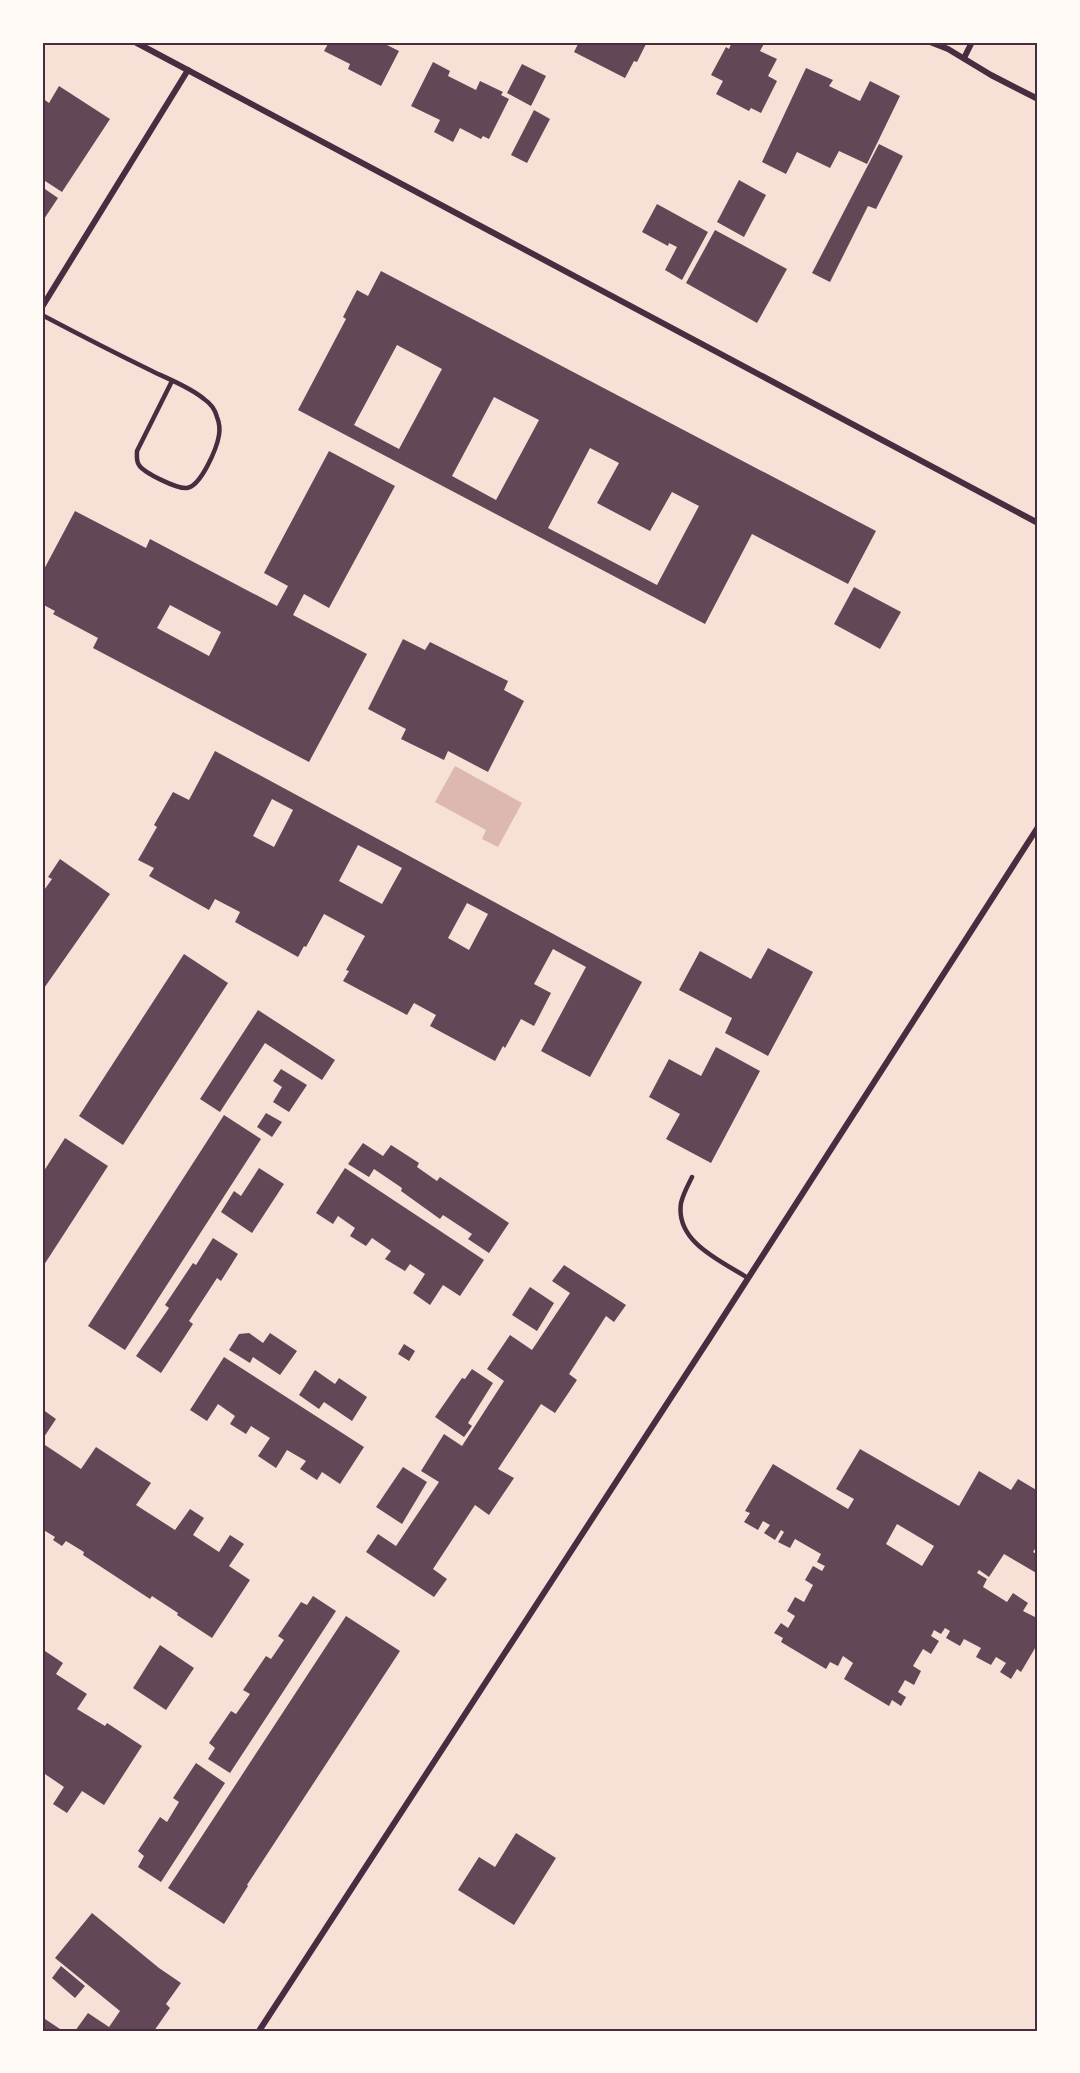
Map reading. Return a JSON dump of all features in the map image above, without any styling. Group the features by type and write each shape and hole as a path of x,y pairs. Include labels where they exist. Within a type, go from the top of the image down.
{"street":[{"path":"135,42 1038,523"},
{"path":"930,42 964,57 991,75 1038,99"},
{"path":"964,57 972,42"},
{"path":"42,307 188,70"},
{"path":"259,2031 1038,827"}],"lane":[{"path":"42,315 172,381 203,397 213,408 219,424 219,436 199,481 189,488 173,484 146,472 136,459 137,452 172,381"},
{"path":"692,1177 681,1202 680,1219 687,1234 701,1248 748,1278"}],"shaded area":[{"path":"455,766 522,803 498,847 482,839 486,830 435,802"}],"building":[{"path":"329,42 381,42 399,51 381,86 348,69 350,64 324,51"},
{"path":"579,42 647,42 637,62 634,61 625,78 574,52"},
{"path":"732,42 765,42 760,51 777,59 768,76 777,81 761,113 751,108 749,111 716,94 723,81 711,75 726,47 729,49"},
{"path":"433,62 450,71 448,76 476,90 480,81 503,92 501,95 509,99 489,139 483,136 481,139 460,128 453,142 434,132 440,120 411,106"},
{"path":"522,64 546,76 531,106 507,93"},
{"path":"806,68 833,80 829,86 860,101 870,81 900,96 867,164 839,151 830,168 797,152 786,174 762,162"},
{"path":"59,86 110,119 62,192 42,179 42,98 49,103"},
{"path":"534,110 550,119 527,163 511,155"},
{"path":"879,144 903,156 876,209 868,206 830,282 812,273"},
{"path":"739,180 766,195 744,237 717,222"},
{"path":"42,187 58,198 42,222"},
{"path":"657,204 708,232 682,280 665,270 677,247 669,243 668,246 642,232"},
{"path":"715,230 787,269 757,323 686,283"},
{"path":"381,271 876,531 848,584 752,534 705,624 298,410 346,319 343,317 357,290 368,296","holes":["397,345 442,369 399,449 354,425","494,397 539,420 496,500 452,476","590,448 619,463 597,503 650,531 672,492 699,506 657,585 548,528"]},
{"path":"329,451 395,486 329,608 304,594 293,615 367,654 309,762 93,648 98,638 53,614 55,611 42,604 42,573 75,511 146,548 150,539 277,606 288,586 264,573","holes":["170,605 221,632 209,656 157,628"]},
{"path":"854,587 901,612 880,649 834,624"},
{"path":"403,639 425,650 430,642 508,681 504,690 524,701 488,772 448,751 444,760 401,739 406,729 368,709"},
{"path":"215,751 642,982 590,1077 541,1051 586,967 553,949 534,984 551,993 534,1026 521,1019 495,1061 430,1026 436,1015 414,1003 407,1015 343,981 349,971 346,970 365,936 324,914 298,957 235,922 240,912 215,899 209,910 149,876 154,868 138,860 157,827 154,825 173,792 189,800","holes":["272,799 293,810 274,847 253,836","358,845 402,868 382,904 339,881","467,903 488,914 469,950 448,938"]},
{"path":"60,859 110,894 42,991 42,893 52,879 48,877"},
{"path":"768,948 813,972 768,1056 725,1033 732,1018 679,990 700,951 751,979"},
{"path":"184,954 228,983 123,1145 79,1116"},
{"path":"258,1010 335,1060 322,1080 265,1043 220,1112 200,1099"},
{"path":"716,1047 760,1071 711,1163 666,1139 680,1114 649,1097 669,1059 701,1076"},
{"path":"281,1069 307,1085 289,1112 273,1102 282,1087 273,1081"},
{"path":"266,1113 282,1122 272,1137 257,1127"},
{"path":"224,1115 261,1139 125,1350 88,1326"},
{"path":"65,1138 108,1166 42,1268 42,1174"},
{"path":"363,1143 383,1156 391,1145 419,1163 417,1167 437,1181 440,1177 509,1223 489,1253 468,1239 472,1234 443,1215 440,1219 374,1169 369,1177 348,1164"},
{"path":"259,1168 284,1184 252,1233 221,1212 234,1191 241,1196"},
{"path":"345,1168 484,1260 460,1296 443,1285 430,1305 413,1293 425,1274 410,1264 405,1271 385,1259 391,1251 372,1238 366,1246 350,1236 355,1228 338,1216 333,1224 316,1213"},
{"path":"213,1238 238,1254 221,1281 217,1278 189,1321 193,1324 161,1373 136,1356 169,1308 165,1305 193,1263 196,1265"},
{"path":"564,1265 626,1305 614,1322 606,1316 569,1374 577,1380 555,1413 541,1404 498,1469 514,1478 489,1515 475,1505 433,1569 447,1579 434,1597 366,1552 378,1534 396,1546 439,1482 421,1471 444,1434 462,1446 504,1381 487,1369 510,1335 532,1350 570,1293 552,1281"},
{"path":"530,1287 554,1303 537,1331 512,1315"},
{"path":"249,1333 263,1343 270,1333 297,1351 280,1375 253,1357 250,1363 229,1350 239,1334"},
{"path":"404,1344 415,1351 409,1361 398,1354"},
{"path":"224,1357 364,1447 340,1484 322,1472 317,1480 300,1469 306,1461 287,1450 276,1468 258,1456 270,1438 251,1426 246,1434 230,1424 235,1416 218,1404 207,1421 190,1410"},
{"path":"472,1369 493,1383 468,1423 472,1426 464,1437 435,1417 462,1378 465,1379"},
{"path":"315,1370 335,1384 339,1378 367,1397 352,1421 324,1402 319,1409 299,1395"},
{"path":"42,1409 56,1419 42,1440"},
{"path":"42,1443 81,1469 96,1447 151,1483 136,1505 175,1530 190,1509 204,1518 193,1535 219,1552 230,1535 244,1544 229,1566 250,1580 212,1638 152,1596 150,1599 83,1555 84,1552 66,1541 62,1546 53,1540 55,1537 42,1529"},
{"path":"860,1449 959,1506 979,1471 1011,1490 1018,1479 1038,1491 1038,1544 1033,1552 1038,1555 1038,1574 1004,1554 989,1577 979,1570 977,1573 987,1579 983,1587 1007,1602 1013,1593 1028,1603 1023,1611 1035,1617 1038,1611 1038,1643 1021,1672 1017,1669 1011,1679 1000,1672 1006,1663 996,1657 991,1665 976,1657 981,1648 964,1639 960,1646 946,1638 950,1631 945,1628 941,1634 934,1630 931,1636 939,1641 931,1654 923,1649 913,1666 921,1671 914,1685 905,1680 898,1692 906,1697 901,1706 892,1700 889,1706 844,1679 853,1663 843,1656 838,1666 830,1662 826,1669 781,1642 783,1638 774,1633 781,1623 788,1628 795,1616 787,1611 795,1597 804,1602 813,1585 805,1580 813,1566 822,1571 825,1566 817,1562 821,1554 795,1539 790,1548 778,1542 784,1532 781,1530 775,1540 764,1533 770,1525 763,1521 758,1530 744,1522 750,1513 745,1511 773,1464 848,1509 854,1499 836,1489","holes":["897,1524 934,1546 922,1566 886,1544"]},
{"path":"403,1467 427,1482 402,1524 376,1507"},
{"path":"313,1596 336,1611 230,1773 208,1759 215,1748 209,1743 231,1711 236,1714 250,1694 243,1690 266,1656 271,1659 284,1640 278,1636 301,1602 307,1605"},
{"path":"346,1616 400,1651 247,1885 224,1924 168,1888"},
{"path":"160,1645 194,1668 166,1710 133,1688"},
{"path":"42,1649 63,1663 56,1674 87,1694 77,1709 105,1726 107,1723 142,1746 104,1805 82,1791 67,1813 53,1804 64,1787 42,1772"},
{"path":"196,1763 225,1783 161,1882 138,1867 144,1856 138,1851 160,1817 167,1822 179,1802 173,1798"},
{"path":"516,1833 556,1858 514,1925 458,1890 479,1857 495,1867"},
{"path":"92,1913 159,1968 181,1983 166,2004 170,2008 154,2031 75,2031 88,2013 109,2027 120,2011 55,1958"},
{"path":"61,1966 85,1986 75,1998 52,1978"},
{"path":"42,2017 63,2031 42,2031"}]}
